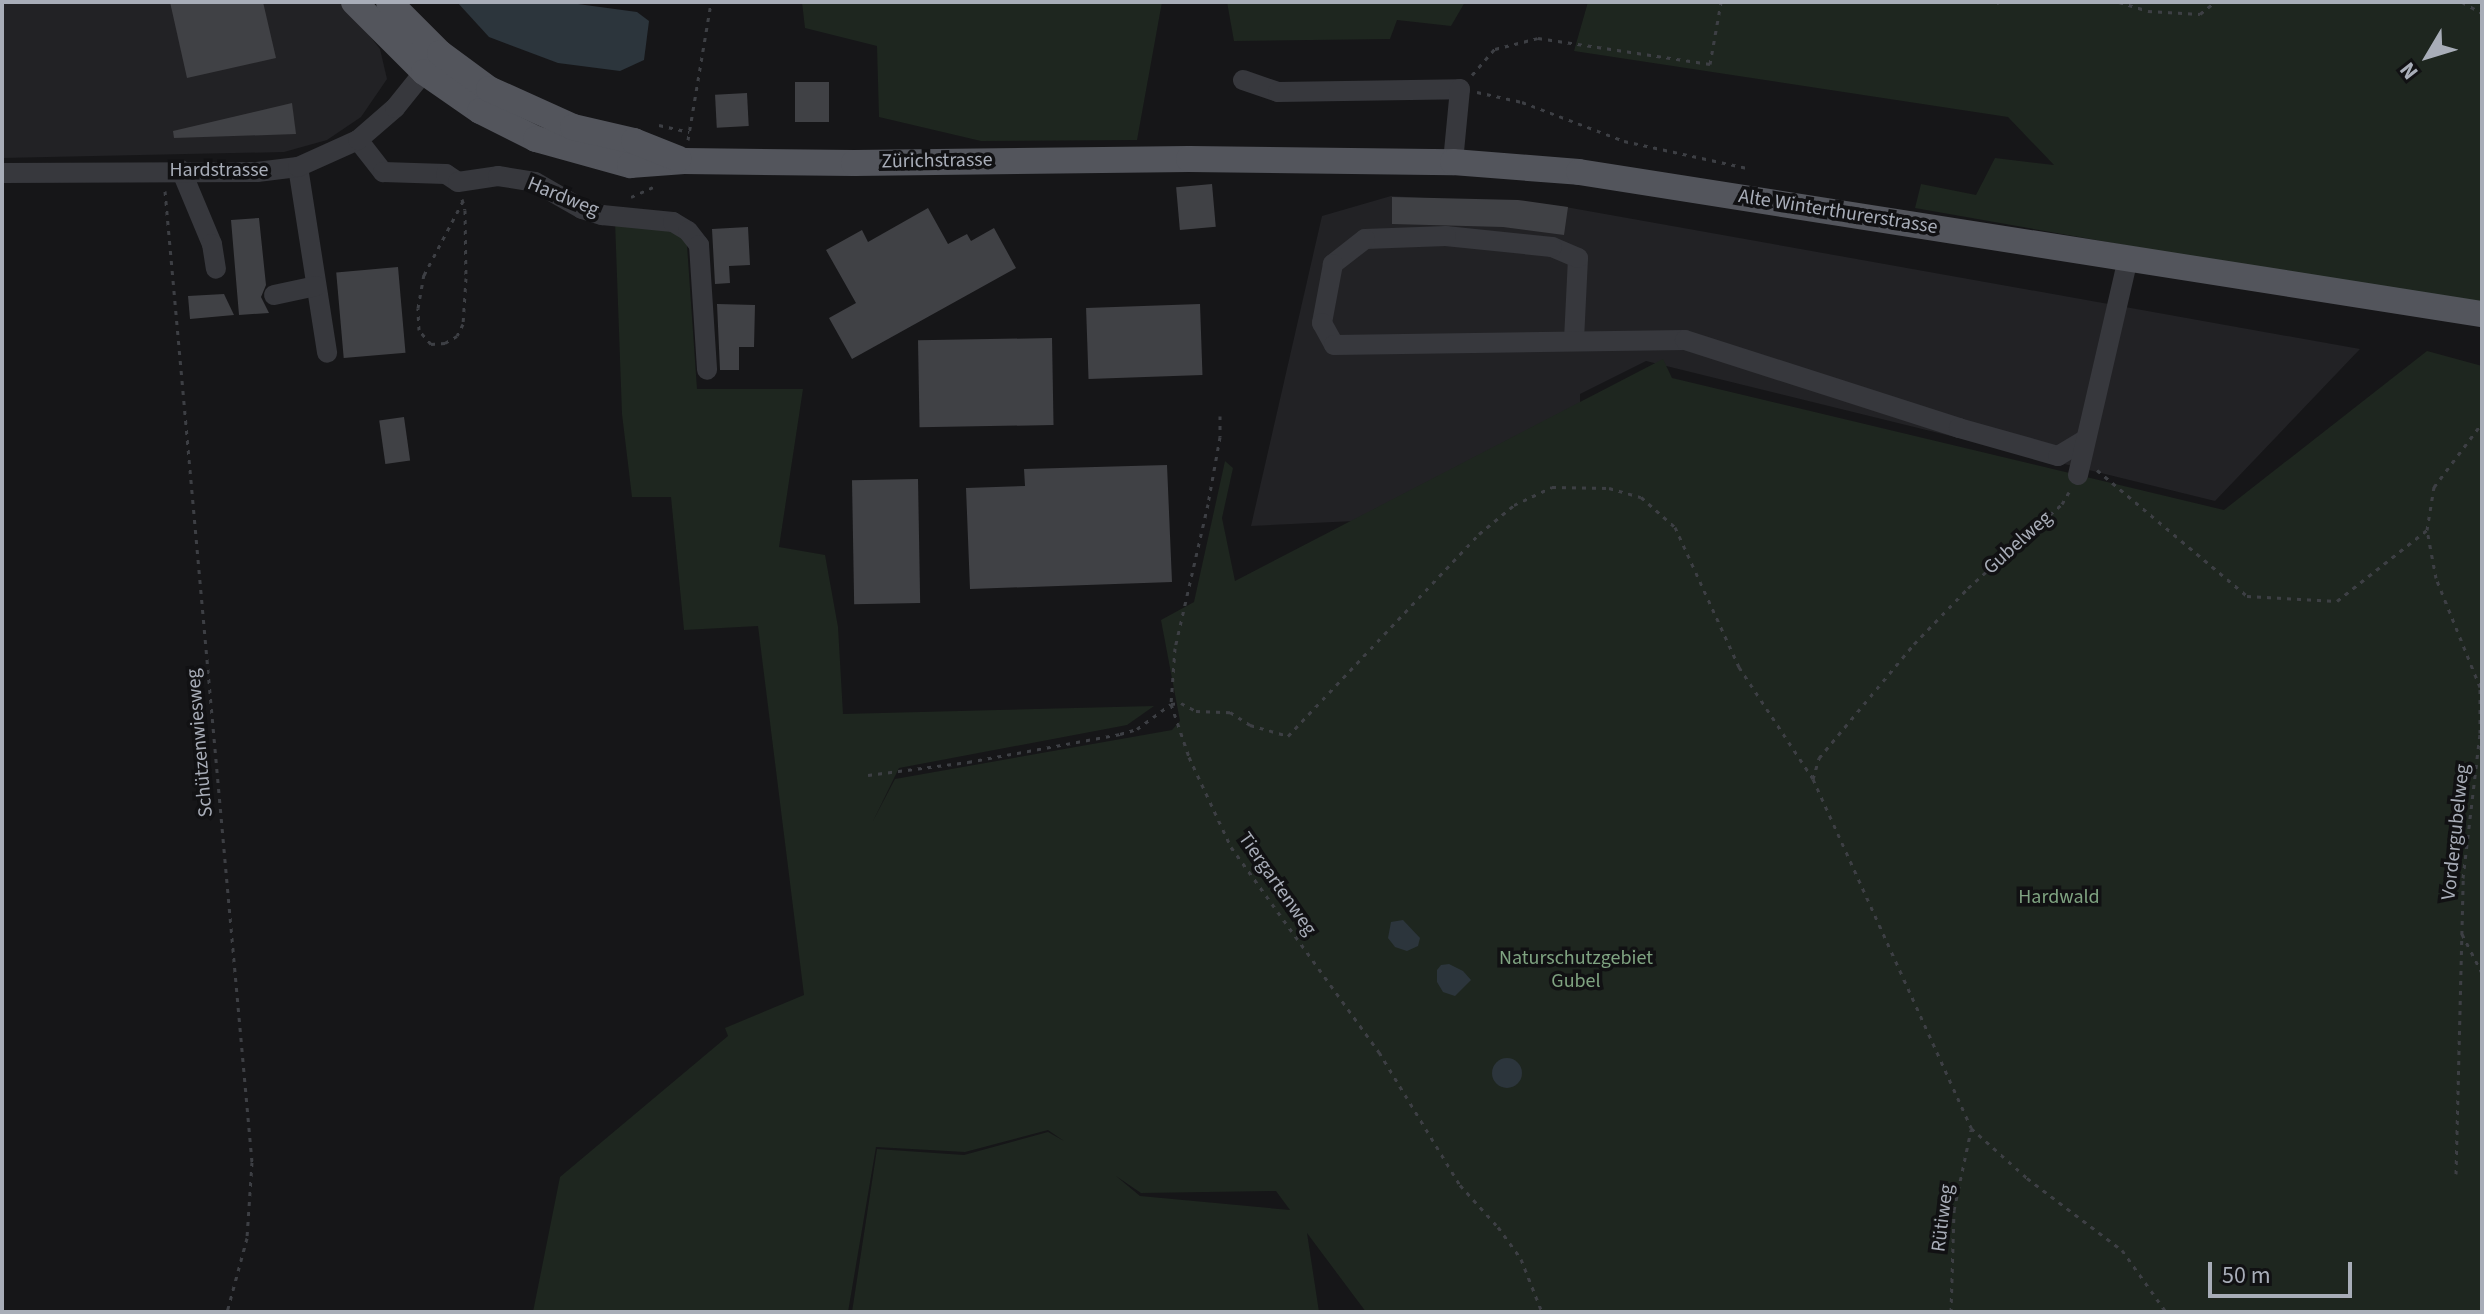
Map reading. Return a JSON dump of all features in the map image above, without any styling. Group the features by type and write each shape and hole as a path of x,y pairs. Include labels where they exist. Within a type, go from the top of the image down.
{"main road":[{"name":"Zürichstrasse","path":"354,2 432,63 573,127 634,141 684,161 854,163 1189,159"},
{"name":"Zürichstrasse","path":"389,2 432,63"},
{"name":"Alte Winterthurerstrasse","path":"1189,159 1453,162 1579,172 2482,314"}],"street":[{"name":"Hardstrasse","path":"2,173 257,172 298,167 358,140 395,108 432,63"},
{"path":"1243,80 1278,92 1460,89 1453,162"},
{"name":"Hardweg","path":"358,140 383,172 446,174 461,191 498,176 535,182 582,209 602,215 673,222 688,231 699,245 707,370"},
{"path":"298,167 327,353"},
{"path":"172,170 212,244 216,269"},
{"path":"1574,340 1578,258 1552,247 1446,236 1365,239 1333,264 1322,323 1334,345 1685,340 2058,456 2082,457 2128,259"},
{"path":"274,295 316,286"}],"path":[{"path":"689,132 711,2"},
{"path":"1721,2 1710,64 1538,38 1495,49 1460,89 1522,102 1624,141 1747,168"},
{"path":"2119,2 2148,11 2200,14 2215,2"},
{"path":"2462,2 2482,13"},
{"name":"Schützenwiesweg","path":"172,170 252,1162 247,1238 227,1312"},
{"path":"461,191 463,324 457,336 445,343 431,344 419,330 418,308 424,275 461,191"},
{"name":"Tiergartenweg","path":"1220,416 1220,437 1208,504 1175,648 1171,704 1189,757 1231,847 1370,1039 1460,1185 1498,1227 1521,1259 1542,1312"},
{"name":"Vordergubelweg","path":"2456,1174 2463,878 2480,733 2480,687 2436,578 2427,530 2434,487 2482,423"},
{"path":"2082,457 2247,596 2337,601 2427,530"},
{"name":"Gubelweg","path":"1813,779 1819,758 1914,644 1968,588 2062,504 2082,457"},
{"path":"868,775 968,762 1120,734 1137,729 1171,704 1181,703 1196,711 1230,712 1250,725 1288,736 1479,534 1514,505 1552,487 1609,488 1641,497 1675,527 1739,667 1813,779 1971,1128 2027,1178 2122,1250 2166,1312"},
{"path":"2462,933 2482,973"},
{"name":"Rütiweg","path":"1951,1312 1954,1210 1971,1128"}],"shaded area":[{"path":"2,2 343,2 380,49 387,79 361,117 327,140 284,152 2,158"},
{"path":"457,2 563,2 637,12 649,21 644,60 620,71 558,63 489,37"},
{"path":"1391,196 1560,206 2360,349 2215,501 1646,361 1580,394 1580,428 1376,520 1251,526 1322,216"},
{"path":"1403,920 1420,938 1418,946 1407,951 1395,947 1388,938 1391,922"},
{"path":"1449,964 1463,971 1471,980 1455,996 1443,992 1437,982 1437,970 1441,965"},
{"path":"1507,1058 1518,1062 1522,1073 1518,1084 1507,1088 1496,1084 1492,1073 1496,1062"}],"green space":[{"path":"802,2 1162,2 1137,140 981,141 879,117 877,46 805,28"},
{"path":"1227,2 1465,2 1451,26 1397,20 1390,39 1234,41"},
{"path":"1588,2 2482,2 2482,308 1915,208 1921,184 1976,195 1995,158 2054,165 2008,117 1574,51"},
{"name":"Hardwald","path":"615,221 686,231 697,389 803,389 779,547 825,555 838,627 843,714 1154,706 1127,725 899,768 873,821 895,779 1172,730 1180,721 1161,620 1194,602 1225,461 1233,468 1222,518 1235,581 1663,359 1672,378 2224,510 2427,351 2482,366 2482,1312 1366,1312 1307,1233 1319,1312 852,1312 877,1149 964,1155 1048,1132 1064,1141 1048,1130 965,1152 876,1147 848,1312 533,1312 560,1177 728,1036 725,1028 804,995 758,626 684,630 671,497 632,497 622,414","holes":["1116,1176 1141,1193 1276,1191 1290,1210 1140,1196"]}],"building":[{"path":"170,2 263,2 276,58 187,78"},
{"path":"795,82 829,82 829,122 795,122"},
{"path":"747,93 749,126 717,128 715,95"},
{"path":"292,103 296,134 174,138 173,131"},
{"path":"1212,184 1216,227 1180,230 1176,187"},
{"path":"1392,197 1518,200 1568,207 1564,235 1503,227 1392,224"},
{"path":"928,208 948,244 967,234 971,241 994,228 1016,268 852,359 829,318 856,303 826,250 862,230 868,242"},
{"path":"259,218 266,285 261,297 269,313 239,315 231,220"},
{"path":"748,227 750,265 729,266 730,283 715,284 712,229"},
{"path":"398,267 405,353 344,358 336,272"},
{"path":"224,294 234,315 190,319 188,296"},
{"path":"717,304 755,305 754,347 739,347 739,370 720,370"},
{"path":"1200,304 1202,375 1089,379 1086,308"},
{"path":"1052,338 1054,425 920,427 918,340"},
{"path":"404,417 410,461 385,464 379,420"},
{"path":"1167,465 1172,582 970,589 966,488 1025,486 1024,469"},
{"path":"918,479 920,603 854,604 852,480"}],"park label":[{"name":"Naturschutzgebiet Gubel","path":"1576,970"}]}
